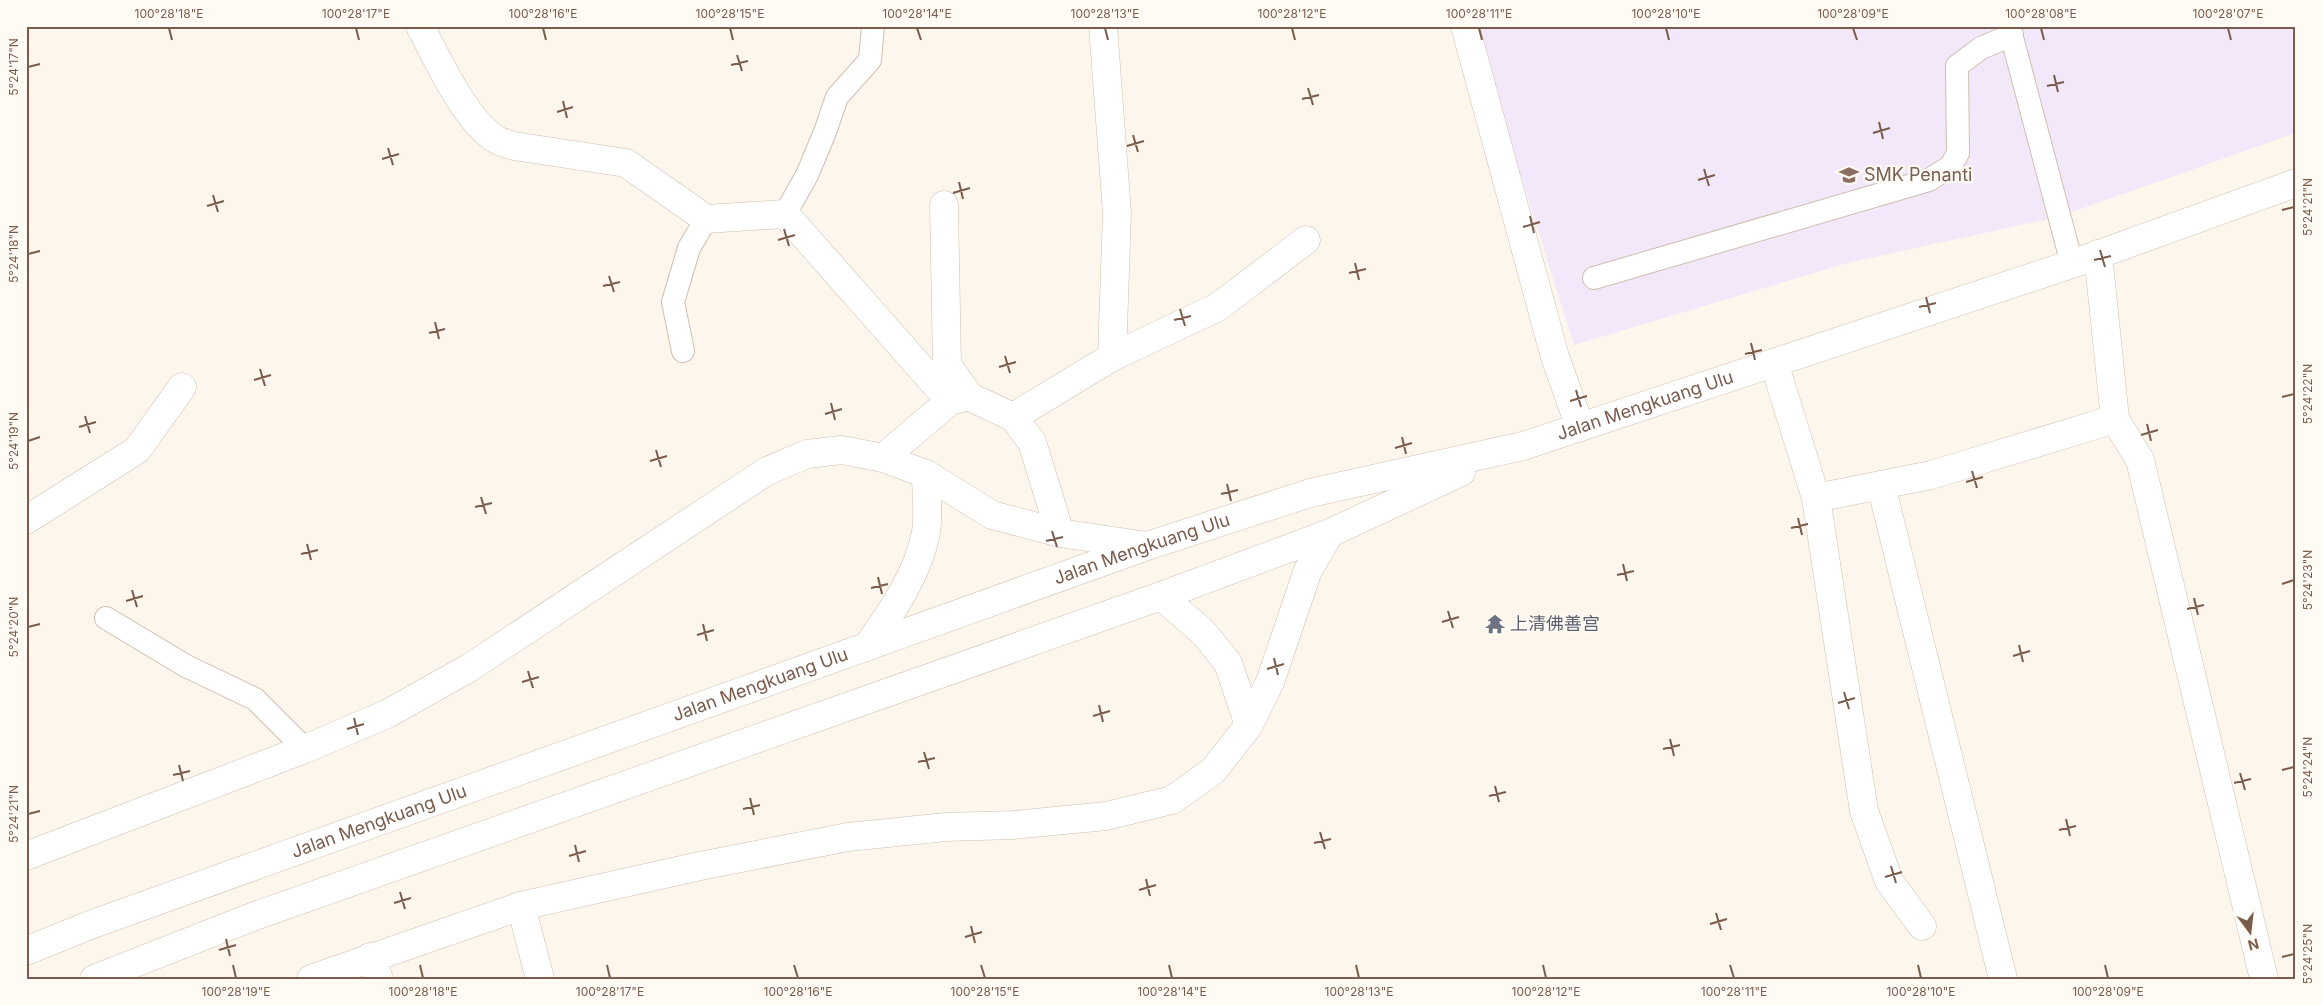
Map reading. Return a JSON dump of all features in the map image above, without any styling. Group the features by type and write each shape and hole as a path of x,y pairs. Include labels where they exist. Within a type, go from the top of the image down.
{"street":[{"path":"420,26 462,103 489,134 500,142 514,146 626,163 706,218 784,214 960,399 1014,417 1032,442 1060,533"},
{"path":"1103,26 1117,213 1112,357"},
{"path":"1465,26 1556,358 1580,427"},
{"name":"Jalan Mengkuang Ulu","path":"94,979 252,917 1160,596 1330,533 1505,452 2072,264 2296,183"},
{"path":"944,205 947,365 960,399"},
{"path":"1014,417 1112,357 1218,307 1306,240"},
{"path":"2098,254 2115,420 2140,460 2264,979"},
{"path":"1774,363 1816,498 1864,811 1889,881 1922,926"},
{"path":"26,520 137,450 182,387"},
{"path":"883,458 960,399"},
{"path":"1816,498 1932,475 2115,420"},
{"path":"26,856 305,749 386,714 468,668 767,471 807,454 842,450 883,458 926,474 992,515 1060,533 1147,546"},
{"name":"Jalan Mengkuang Ulu","path":"26,951 90,925 619,737 1147,546 1310,493 1505,452"},
{"path":"867,647 898,602 915,568 926,531 926,474"},
{"path":"1881,486 2003,979"},
{"path":"311,979 374,968 521,906 700,866 848,837 946,827 1013,825 1106,816 1172,800 1213,771 1249,725 1270,682 1308,570 1330,533"},
{"path":"1160,596 1203,632 1228,663 1249,725"},
{"path":"521,906 540,979"}],"lane":[{"path":"784,214 807,175 837,97 870,60 873,26"},
{"path":"1594,278 1929,180 1951,166 1958,153 1957,66 1981,48 2011,31 2072,264"},
{"path":"683,351 673,302 689,248 706,218"},
{"path":"106,618 186,666 255,699 305,749"}],"shaded area":[{"name":"SMK Penanti","path":"1477,26 2296,26 2296,133 2058,217 1851,262 1574,345 1482,52"}],"place":[{"name":"SMK Penanti","path":"1849,175"},
{"name":"上清佛善宫","path":"1495,624"}]}
